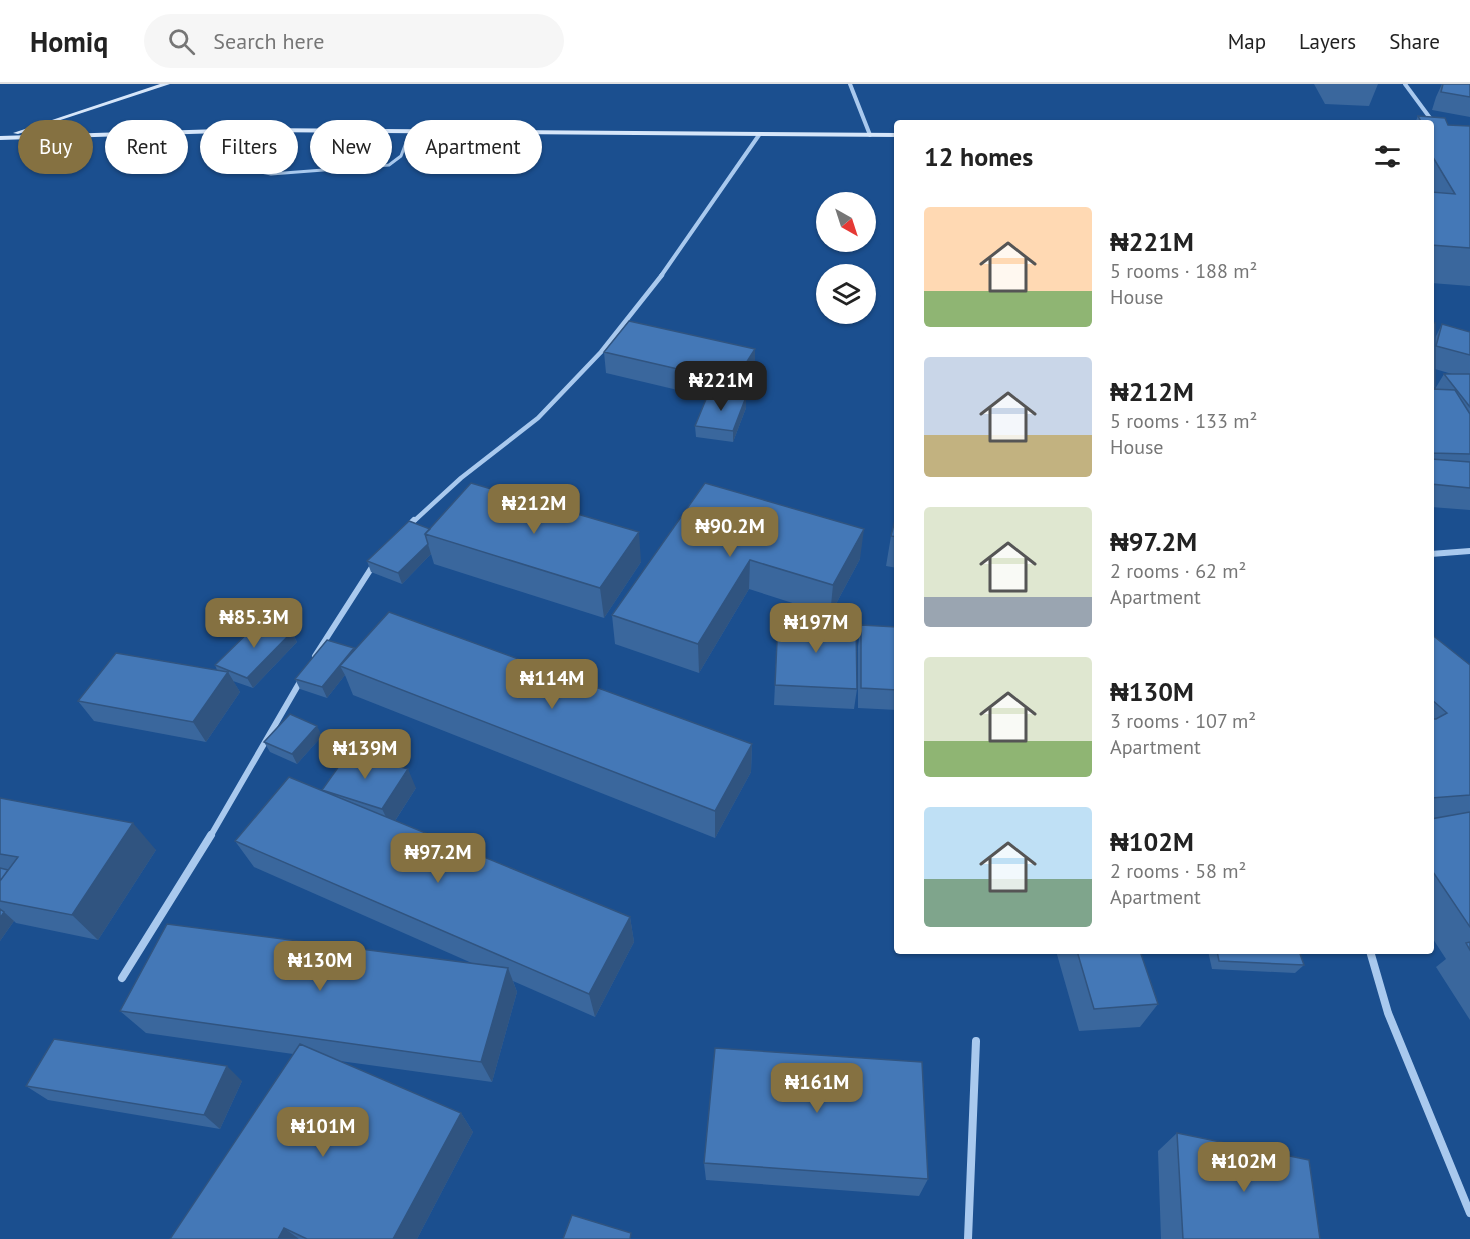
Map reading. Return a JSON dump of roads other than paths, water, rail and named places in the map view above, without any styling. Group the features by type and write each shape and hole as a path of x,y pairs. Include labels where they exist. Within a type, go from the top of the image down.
{"street":[{"path":"0,138 166,84"},
{"path":"850,84 870,135"},
{"path":"1405,84 1432,120"},
{"path":"298,130 404,132"},
{"path":"0,138 200,132"},
{"path":"542,133 894,135"},
{"path":"403,531 461,478 538,418 602,352 647,297 759,135"},
{"path":"1434,554 1470,551"},
{"path":"314,659 380,555"},
{"path":"122,978 240,789 308,669"},
{"path":"1371,954 1388,1013 1470,1213"},
{"path":"968,1239 976,1041"}],"lane":[{"path":"298,172 389,165 401,156 404,148"}]}
